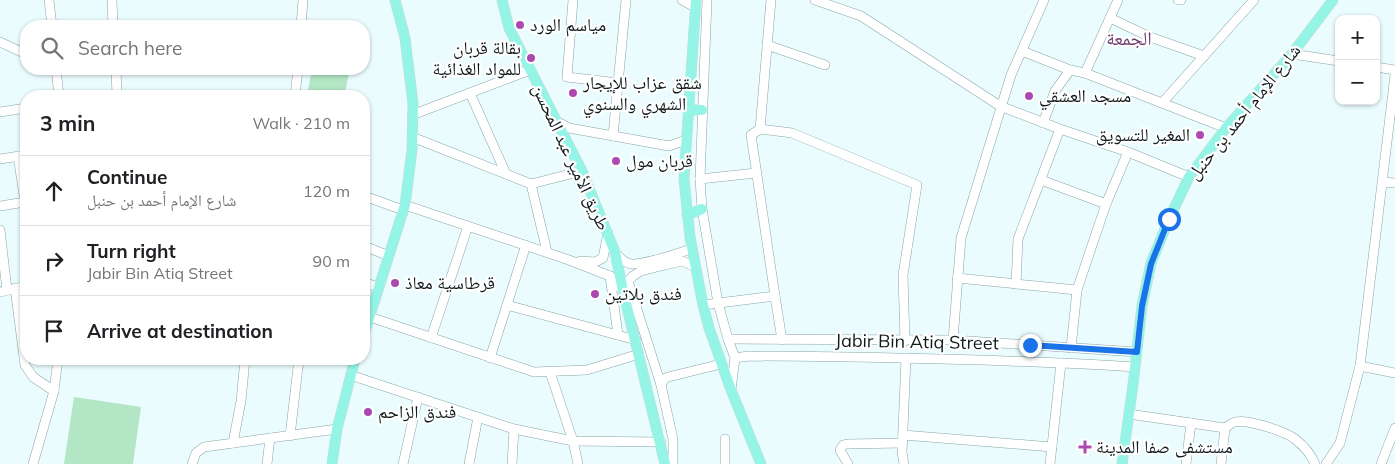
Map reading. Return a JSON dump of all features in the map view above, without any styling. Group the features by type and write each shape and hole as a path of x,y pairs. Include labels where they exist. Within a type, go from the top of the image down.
{"main road":[{"path":"370,317 404,207 412,150 412,114 405,38 394,0"},
{"name":"طريق الأمير عبد المحسن","path":"502,0 509,28 582,171 615,252 666,464"},
{"name":"شارع الإمام أحمد بن حنبل","path":"1122,464 1142,306 1151,264 1169,219 1189,177 1226,128 1292,54 1333,0"},
{"path":"695,4 684,179 687,215 703,305 721,364 761,464"},
{"path":"688,110 702,110"},
{"path":"687,215 702,209"},
{"path":"332,464 337,430 353,365"}],"street":[{"path":"49,0 51,20"},
{"path":"112,0 113,20"},
{"path":"301,20 303,0"},
{"path":"573,0 567,77 618,83"},
{"path":"613,136 626,0"},
{"path":"682,0 695,4"},
{"path":"707,0 700,179 702,209 718,303 735,358 731,390"},
{"path":"760,129 770,0"},
{"path":"814,0 831,3 860,16 1000,106 1128,152 1189,177"},
{"path":"953,340 961,238 1000,106 1011,75 1044,0"},
{"path":"1085,73 1118,0"},
{"path":"1162,103 1254,0"},
{"path":"1110,18 1150,37 1204,56"},
{"path":"0,42 20,51"},
{"path":"767,45 825,65"},
{"path":"1022,52 1070,70 1085,73 1226,128"},
{"path":"1292,54 1335,60"},
{"path":"1380,68 1395,70"},
{"path":"412,114 530,70"},
{"path":"1043,122 1056,91 1070,70"},
{"path":"57,75 58,90"},
{"path":"116,75 117,90"},
{"path":"296,90 298,75"},
{"path":"1326,464 1340,443 1360,366 1395,75"},
{"path":"470,93 506,174"},
{"path":"0,112 20,109"},
{"path":"556,121 569,128 669,146 686,140"},
{"path":"782,340 751,135 760,129 792,133 917,185 903,275 905,341"},
{"path":"1016,284 1018,240 1060,129"},
{"path":"412,138 532,184 582,171"},
{"path":"1071,348 1078,290 1106,204 1128,152"},
{"path":"0,159 20,156"},
{"path":"700,179 756,173"},
{"path":"1041,180 1106,204"},
{"path":"1383,182 1395,183"},
{"path":"532,184 547,252"},
{"path":"370,198 468,226 547,252 610,276 624,286 661,385 673,439 673,464"},
{"path":"0,206 20,203"},
{"path":"430,338 468,226"},
{"path":"0,230 7,290 20,344"},
{"path":"569,260 595,262 603,258 608,233"},
{"path":"490,358 526,245"},
{"path":"370,248 389,256"},
{"path":"615,252 622,260 631,264 680,254 692,248"},
{"path":"624,286 641,271 682,261 696,268"},
{"path":"610,276 618,336"},
{"path":"957,278 1078,290"},
{"path":"370,284 379,288"},
{"path":"7,290 20,287"},
{"path":"703,305 775,296"},
{"path":"507,305 636,340"},
{"path":"370,317 534,372 587,370 639,354"},
{"name":"Jabir Bin Atiq Street","path":"728,339 953,340 1137,352"},
{"path":"839,340 840,357"},
{"path":"1030,345 1030,361"},
{"name":"Jabir Bin Atiq Street","path":"735,358 748,356 1030,361 1135,368"},
{"path":"904,464 906,358"},
{"path":"1050,464 1061,363"},
{"path":"661,385 664,379 668,377 721,364"},
{"path":"25,365 33,377 54,391"},
{"path":"33,464 54,391 57,365"},
{"path":"232,443 241,401 244,365"},
{"path":"290,436 299,365"},
{"path":"1360,366 1395,373"},
{"path":"550,372 573,440 578,464"},
{"path":"350,375 514,429 573,440 661,442"},
{"path":"403,464 418,397"},
{"path":"1129,414 1224,428 1233,422 1245,422 1284,433 1295,439 1311,455 1315,464"},
{"path":"469,464 478,417"},
{"path":"1186,464 1191,423"},
{"path":"1221,464 1224,428"},
{"path":"1381,464 1395,428"},
{"path":"512,464 514,429"},
{"path":"192,464 196,453 204,447 337,430"},
{"path":"267,464 270,438"},
{"path":"725,439 725,464"},
{"path":"848,464 840,450 843,445 903,439 1052,447"}],"green space":[{"path":"311,75 349,75 345,90 308,90"},
{"path":"74,397 141,407 133,464 64,464"}],"place":[{"name":"مياسم الورد","path":"520,25"},
{"name":"بقالة قربان للمواد الغذائية","path":"531,58"},
{"name":"شقق عزاب للإيجار الشهري والسنوي","path":"573,93"},
{"name":"مسجد العشقي","path":"1029,96"},
{"name":"المغير للتسويق","path":"1200,135"},
{"name":"قربان مول","path":"616,161"},
{"name":"قرطاسية معاذ","path":"395,283"},
{"name":"فندق بلاتين","path":"595,294"},
{"name":"فندق الزاحم","path":"368,412"},
{"name":"مستشفی صفا المدینة","path":"1085,447"}],"district":[{"name":"الجمعة","path":"1129,38"}],"route":[{"path":"1030,345 1137,352 1142,306 1151,264 1169,219"}]}
